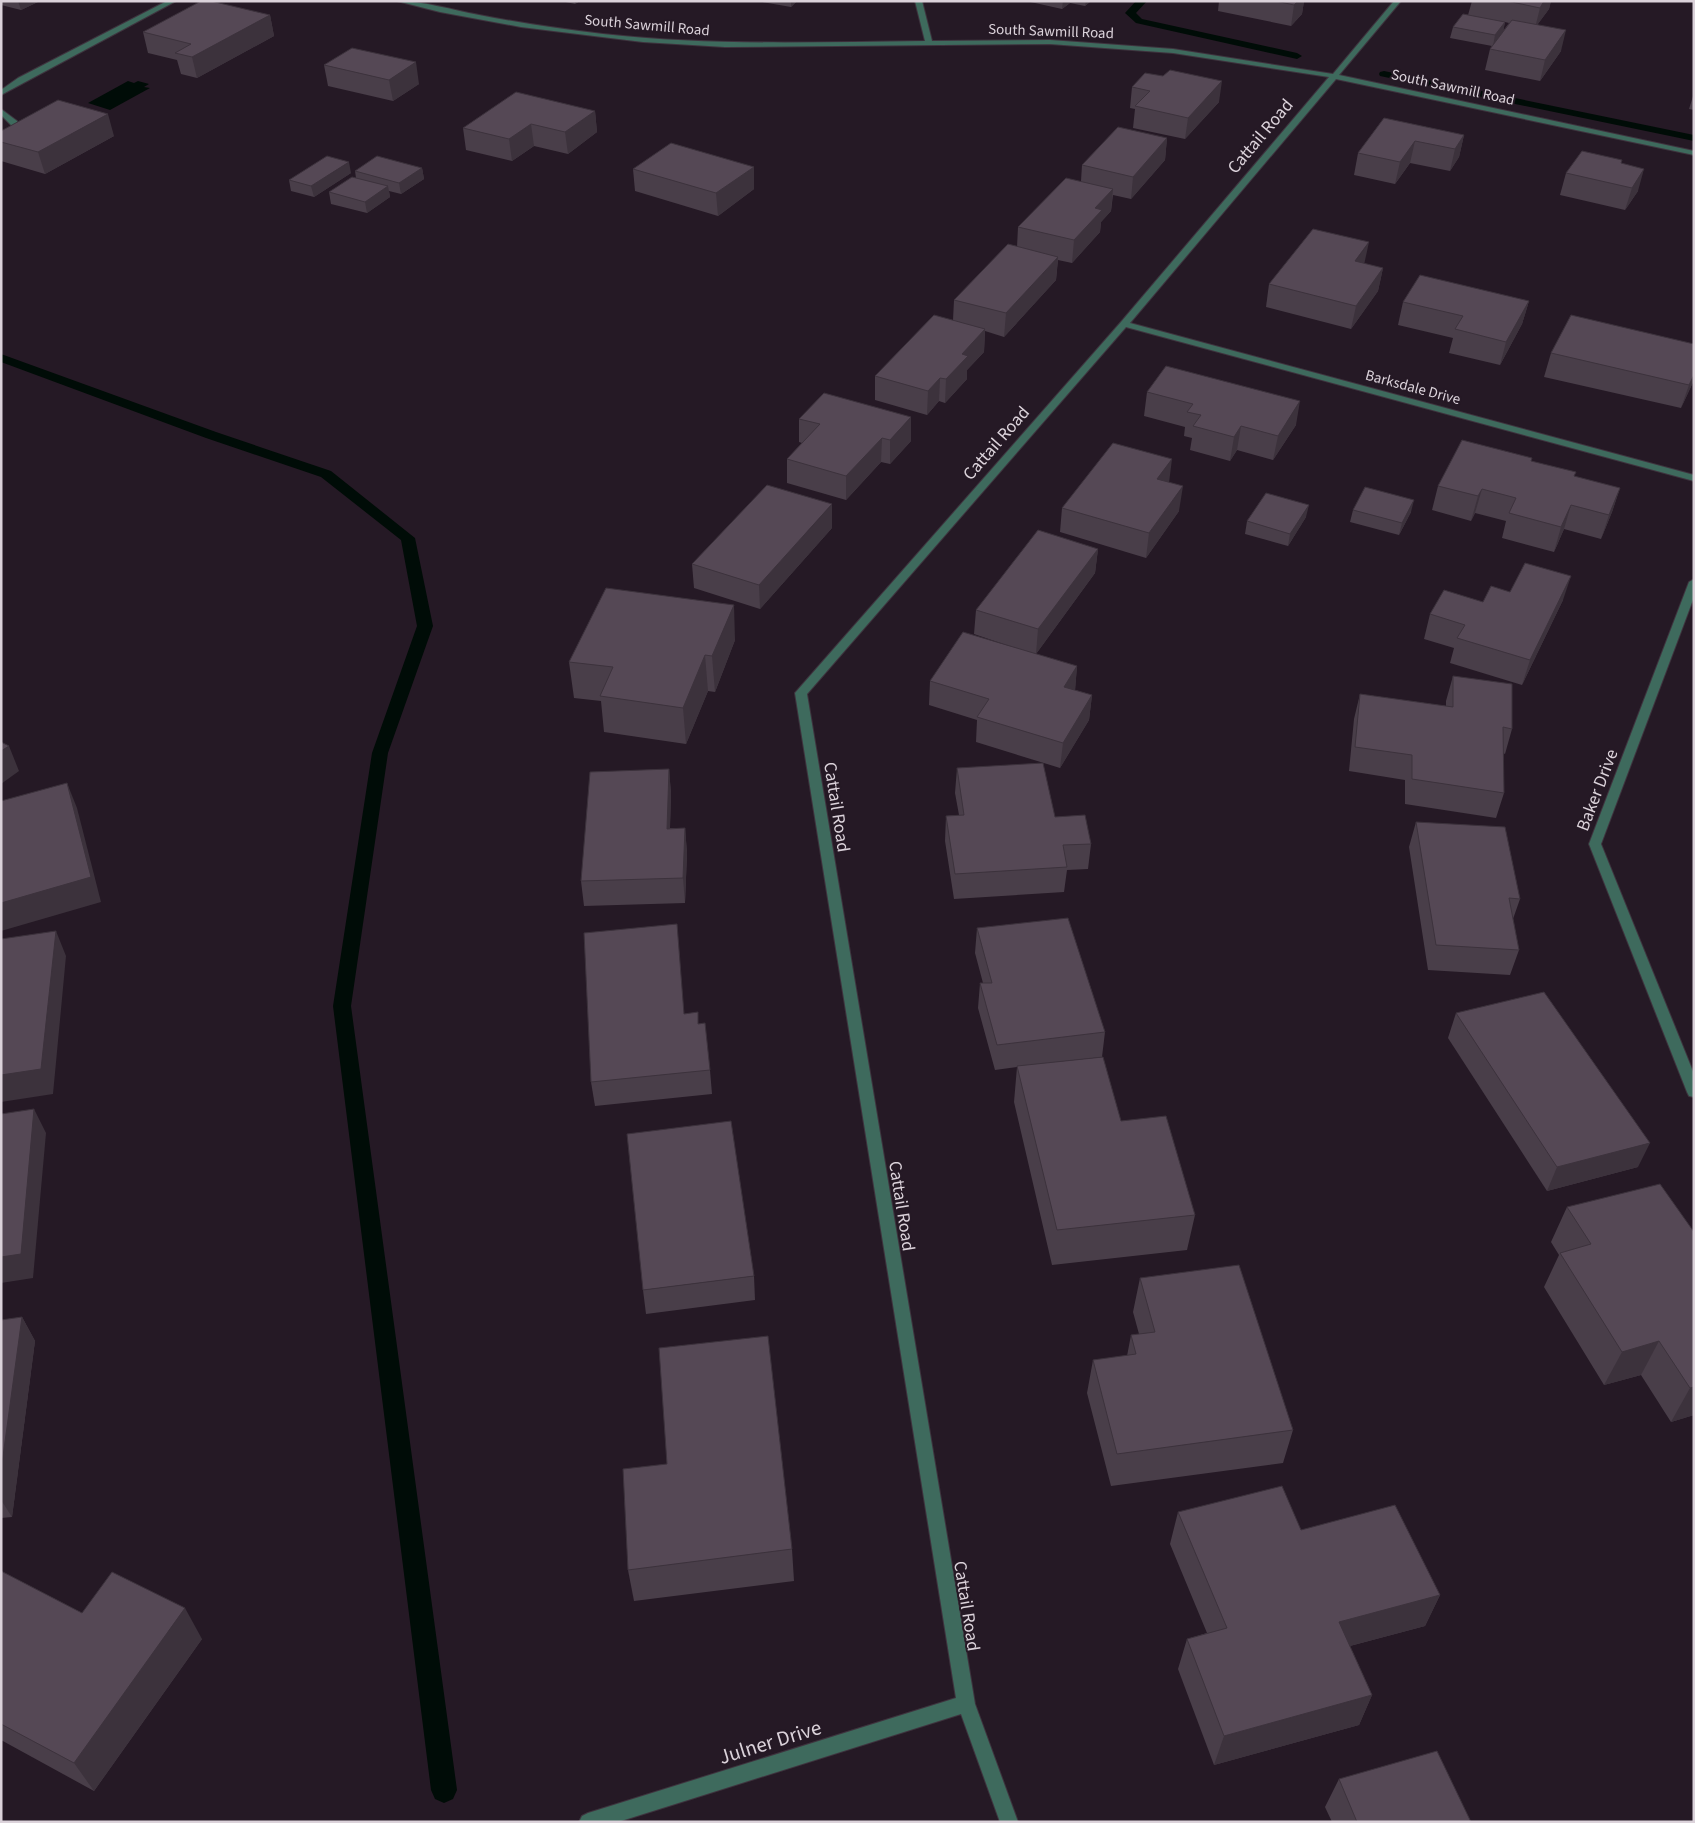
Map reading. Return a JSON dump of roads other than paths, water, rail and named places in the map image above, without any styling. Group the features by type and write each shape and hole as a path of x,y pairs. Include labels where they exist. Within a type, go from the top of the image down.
{"street":[{"path":"1,93 21,80 173,1"},
{"name":"South Sawmill Road","path":"400,1 421,3 512,25 636,40 725,45 1050,42 1173,51 1334,76 1694,153"},
{"path":"918,1 929,43"},
{"name":"Cattail Road","path":"1009,1822 966,1704 800,693 1124,324 1398,1"},
{"path":"1,111 14,123"},
{"name":"Barksdale Drive","path":"1124,324 1694,478"},
{"name":"Baker Drive","path":"1694,582 1595,844 1694,1092"},
{"name":"Julner Drive","path":"588,1822 966,1704"}],"waterway":[{"path":"1142,1 1130,13 1139,21 1297,56"},
{"path":"1384,74 1694,138"},
{"path":"1,358 211,435 326,474 408,538 425,626 380,753 342,1006 444,1790"}]}
